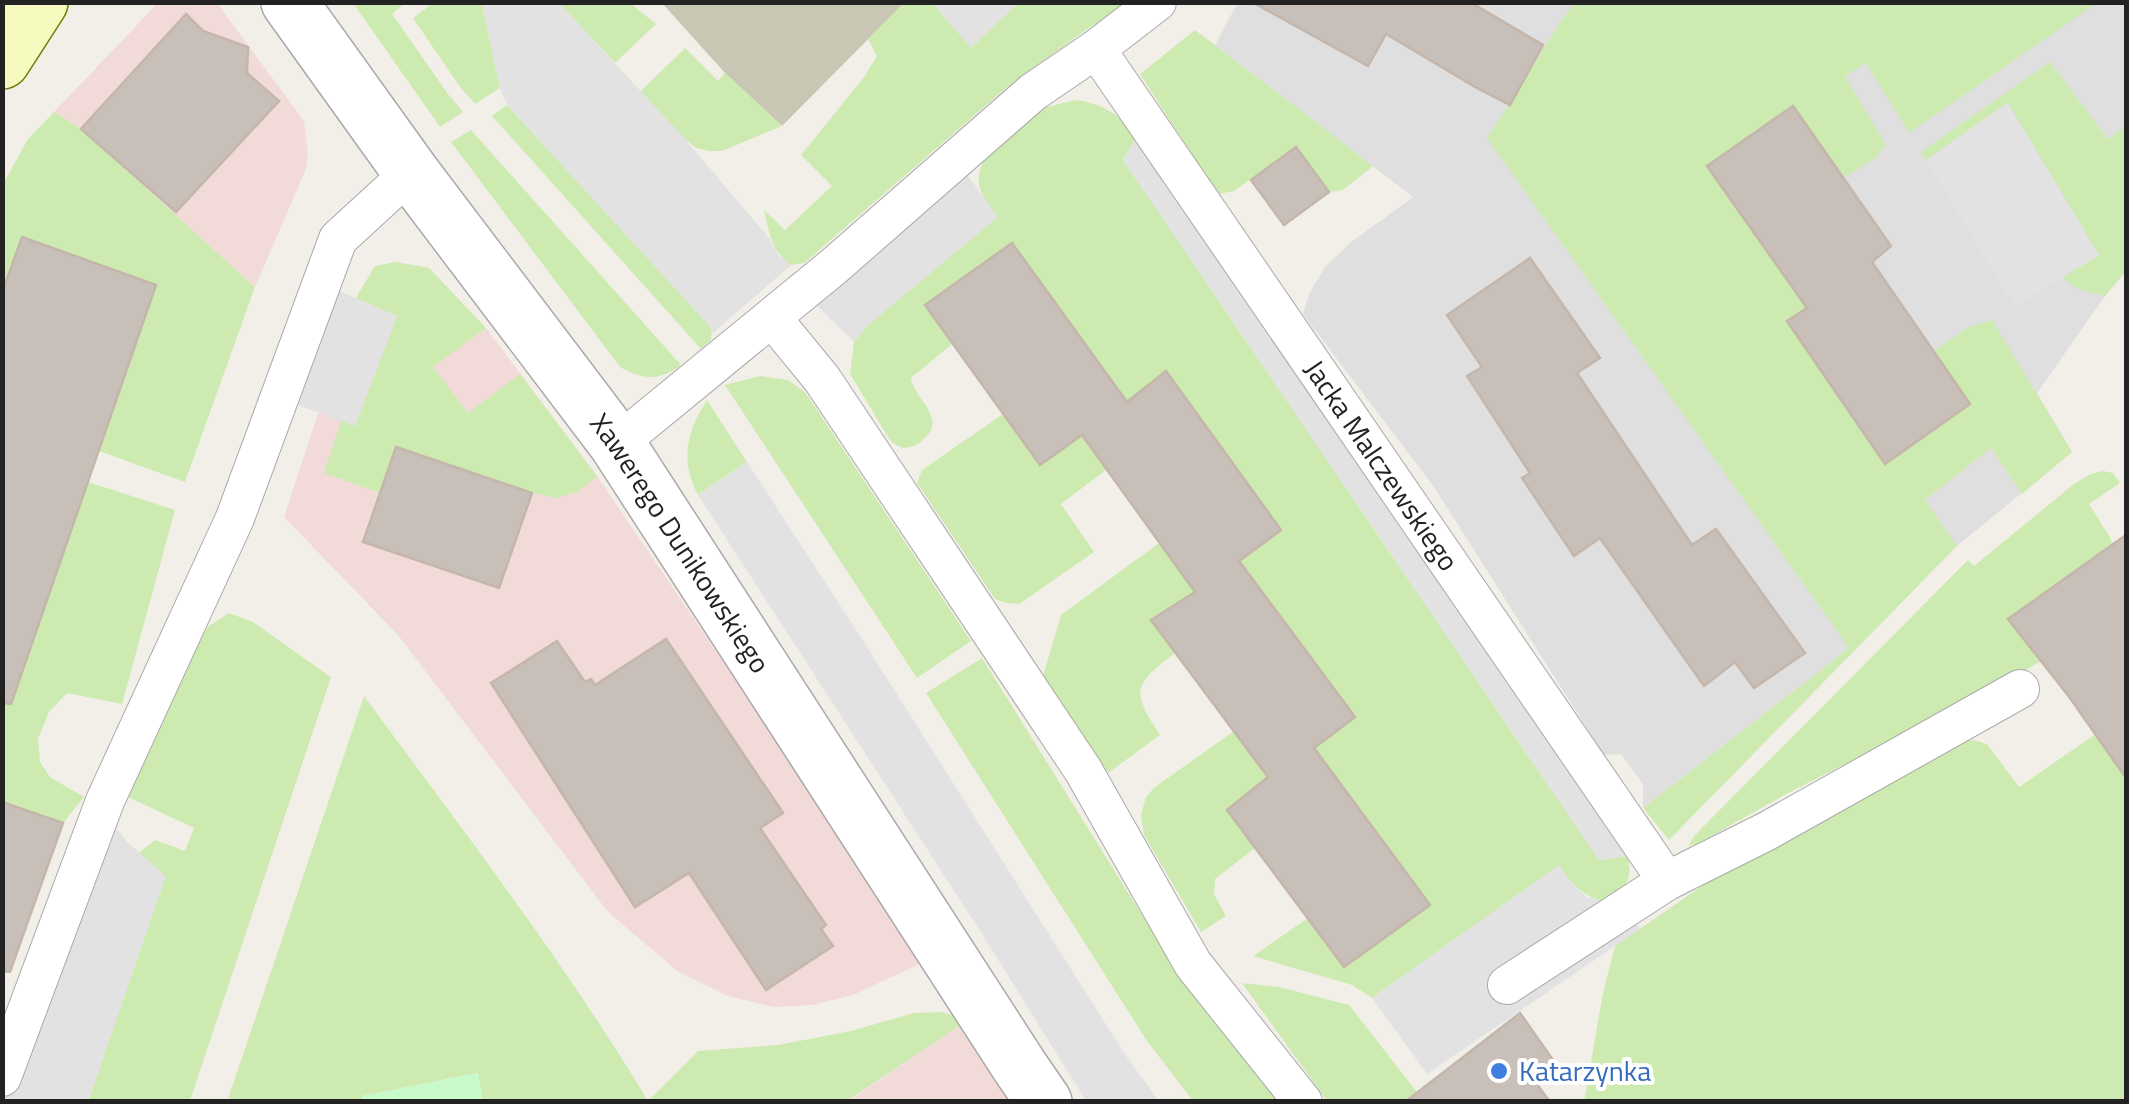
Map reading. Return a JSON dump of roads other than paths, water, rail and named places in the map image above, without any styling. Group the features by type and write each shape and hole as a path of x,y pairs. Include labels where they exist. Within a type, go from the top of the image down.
{"street":[{"path":"2,61 40,2"},
{"name":"Xawerego Dunikowskiego","path":"290,2 411,172 618,444 1044,1102"}],"lane":[{"path":"618,444 772,318 1032,92 1157,2"},
{"name":"Jacka Malczewskiego","path":"1096,49 1667,881"},
{"path":"2,1077 101,810 235,518 338,238 411,172"},
{"path":"772,318 822,380 1083,770 1193,964 1303,1102"},
{"path":"1507,985 1667,881 1784,822 2020,689"}],"place":[{"name":"Katarzynka","path":"1499,1071"}]}
